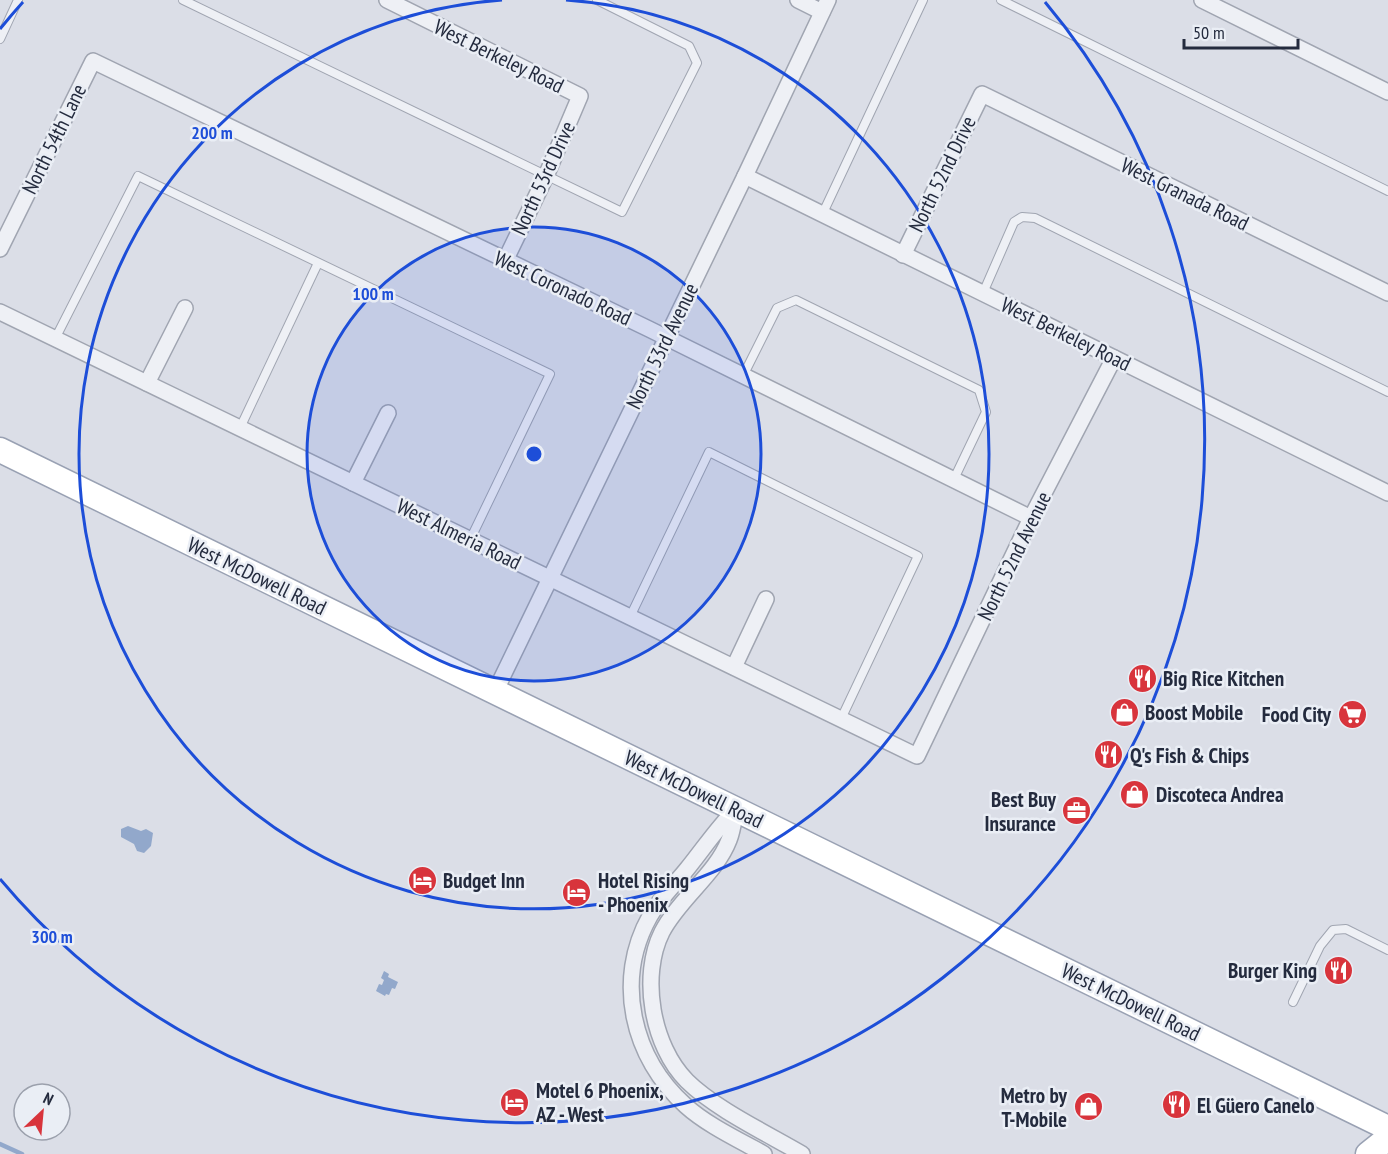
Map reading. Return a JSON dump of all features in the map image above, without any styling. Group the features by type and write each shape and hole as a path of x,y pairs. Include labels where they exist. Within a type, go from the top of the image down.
{"main road":[{"name":"West McDowell Road","path":"0,450 1388,1128"},
{"path":"1368,1154 1388,1138"}],"street":[{"name":"West Berkeley Road","path":"387,0 580,96"},
{"path":"798,0 825,6"},
{"path":"1202,0 1388,92"},
{"name":"North 53rd Avenue","path":"495,692 825,6"},
{"name":"North 54th Lane","path":"0,249 93,61"},
{"name":"West Coronado Road","path":"93,61 667,338 1031,518"},
{"name":"North 52nd Drive","path":"903,255 982,94"},
{"name":"West Granada Road","path":"982,94 1388,293"},
{"name":"North 53rd Drive","path":"505,261 546,176 580,96"},
{"name":"West Berkeley Road","path":"745,176 1388,493"},
{"path":"147,383 185,308"},
{"name":"West Almeria Road","path":"0,312 917,756"},
{"name":"North 52nd Avenue","path":"917,756 1031,518 1114,358"},
{"path":"353,483 388,413"},
{"path":"734,667 766,599"},
{"path":"736,809 726,845 663,932 654,956 650,997 671,1060 687,1081 730,1112 802,1154"},
{"path":"736,809 713,833 651,915 636,951 630,985 634,1019 641,1041 652,1065 672,1092 688,1108 764,1154"}],"lane":[{"path":"0,39 18,0"},
{"path":"183,0 622,212 697,63 689,46 597,0"},
{"path":"822,215 923,0"},
{"path":"1001,0 1388,191"},
{"path":"55,339 138,176 550,374 470,540"},
{"path":"983,293 1014,222 1022,217 1035,218 1388,392"},
{"path":"240,428 318,262"},
{"path":"743,376 777,308 796,300 979,390 986,412 954,479"},
{"path":"630,617 709,452 918,556 841,719"},
{"path":"1293,1002 1320,946 1333,930 1346,929 1388,950"}],"water":[{"path":"128,826 141,831 146,829 153,833 151,846 144,853 137,851 134,844 121,837 121,829"},
{"path":"384,971 389,974 388,977 398,982 395,989 392,988 389,995 385,996 376,991 384,980 381,978"}],"waterway":[{"path":"0,1144 22,1154"}],"place":[{"name":"Big Rice Kitchen","path":"1142,678"},
{"name":"Boost Mobile","path":"1124,712"},
{"name":"Food City","path":"1352,714"},
{"name":"Q's Fish & Chips","path":"1109,755"},
{"name":"Discoteca Andrea","path":"1135,794"},
{"name":"Best Buy Insurance","path":"1077,811"},
{"name":"Budget Inn","path":"422,880"},
{"name":"Hotel Rising - Phoenix","path":"577,892"},
{"name":"Burger King","path":"1338,970"},
{"name":"Motel 6 Phoenix, AZ - West","path":"515,1102"},
{"name":"El Güero Canelo","path":"1176,1105"},
{"name":"Metro by T-Mobile","path":"1088,1107"}]}
